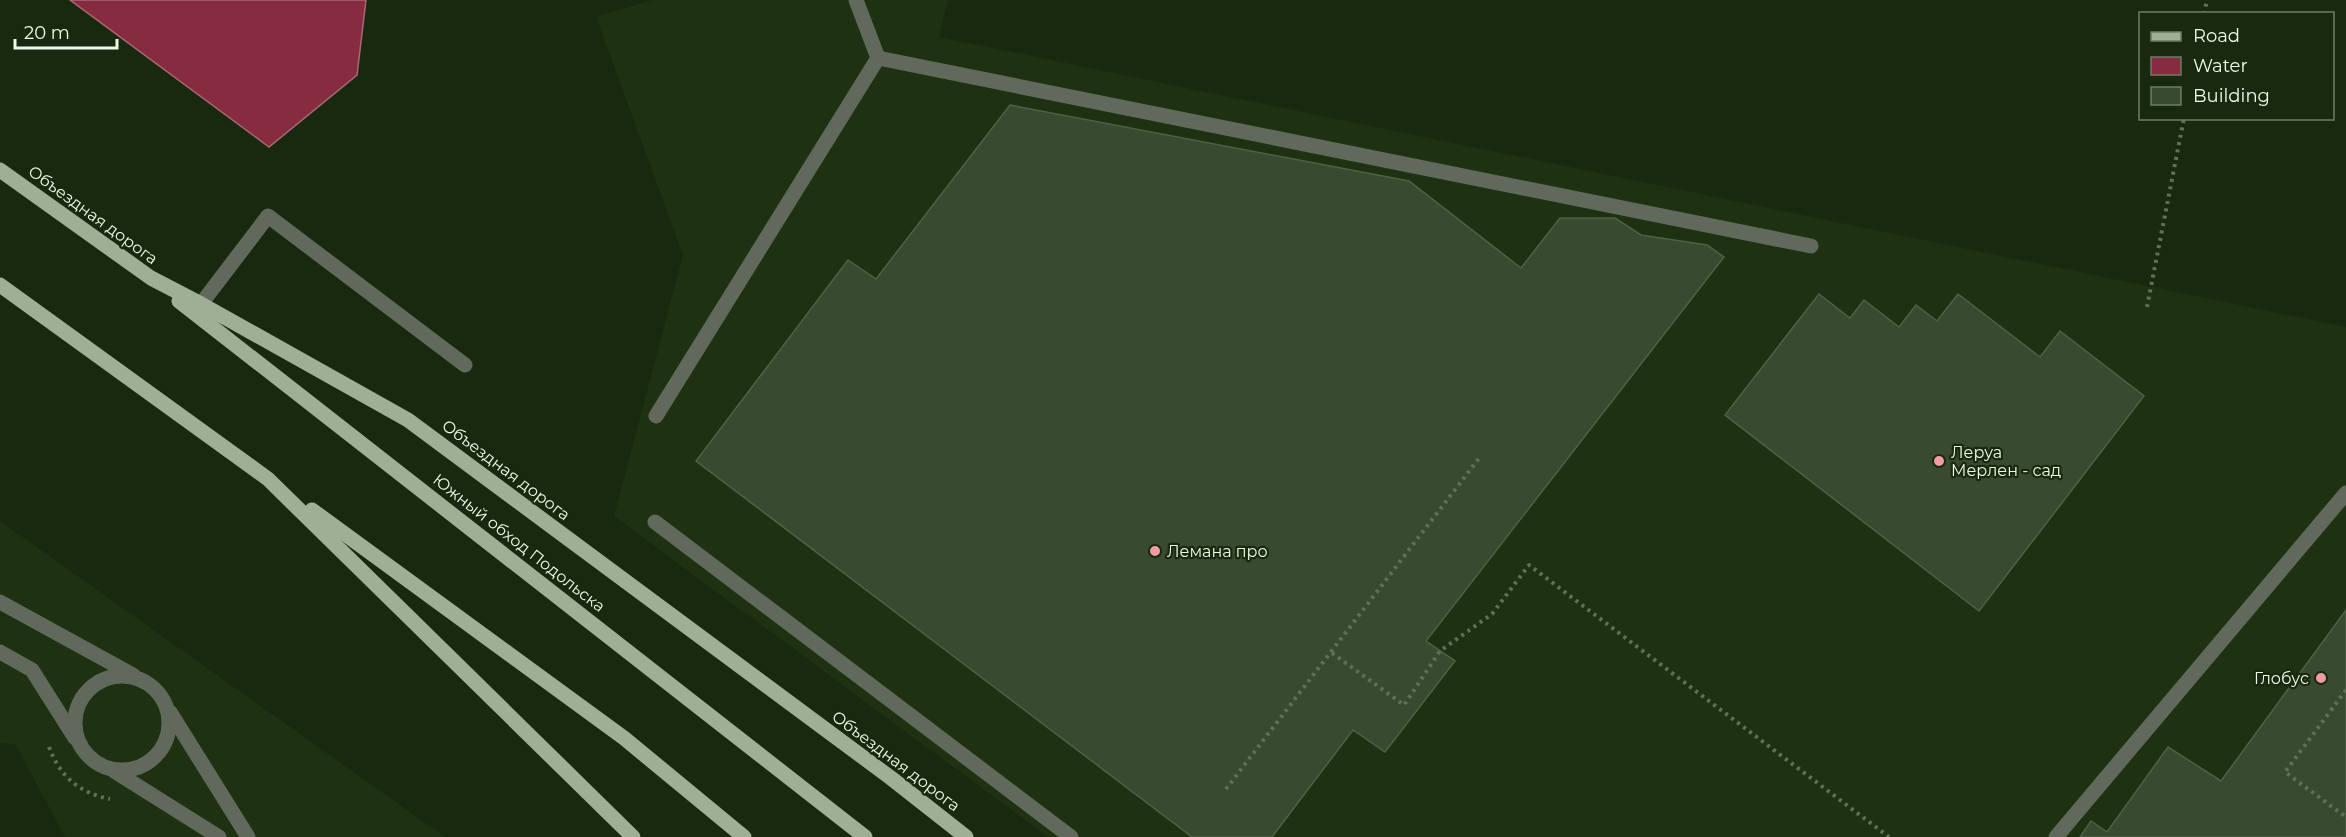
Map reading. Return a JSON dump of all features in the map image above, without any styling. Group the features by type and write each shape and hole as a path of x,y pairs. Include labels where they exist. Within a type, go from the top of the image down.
{"main road":[{"name":"Объездная дорога","path":"0,170 151,278 408,420 891,778 966,837"},
{"name":"Южный обход Подольска","path":"151,278 865,837"},
{"path":"0,285 624,738 744,837"},
{"path":"268,479 633,837"}],"lane":[{"path":"856,0 878,58"},
{"path":"878,58 1811,246"},
{"path":"656,416 878,58"},
{"path":"201,304 268,216 465,365"},
{"path":"2056,837 2346,493"},
{"path":"655,522 1071,837"},
{"path":"0,602 157,691 248,837"},
{"path":"0,652 32,670 82,748 95,761 112,769 219,837"},
{"path":"82,748 75,730 76,711 86,694 101,681 121,676 140,680"},
{"path":"112,769 130,770 148,763 161,750 169,729 167,708"}],"path":[{"path":"2148,306 2184,120"},
{"path":"1226,789 1480,457"},
{"path":"1332,653 1404,705 1440,651 1492,614 1529,565 1889,837"},
{"path":"2346,690 2285,772 2346,817"}],"shaded area":[{"path":"652,0 948,0 939,37 2346,327 2346,837 1048,837 614,516 683,255 596,17"},
{"path":"0,521 445,837 65,837 15,744 0,743"}],"water":[{"path":"70,0 366,0 357,75 269,147"}],"building":[{"name":"Лемана про","path":"1010,105 1409,181 1521,268 1560,218 1615,218 1641,235 1707,245 1724,257 1426,641 1455,661 1385,752 1353,730 1272,837 1192,837 696,461 848,260 876,279"},
{"name":"Леруа Мерлен - сад","path":"1819,294 1850,318 1864,300 1899,327 1916,305 1937,321 1958,294 2040,357 2060,331 2144,396 1979,611 1725,415"},
{"name":"Глобус","path":"2346,610 2346,837 2080,837 2091,821 2107,832 2168,747 2221,781"}],"place":[{"name":"Леруа Мерлен - сад","path":"1939,461"},
{"name":"Лемана про","path":"1155,551"},
{"name":"Глобус","path":"2321,678"}]}
